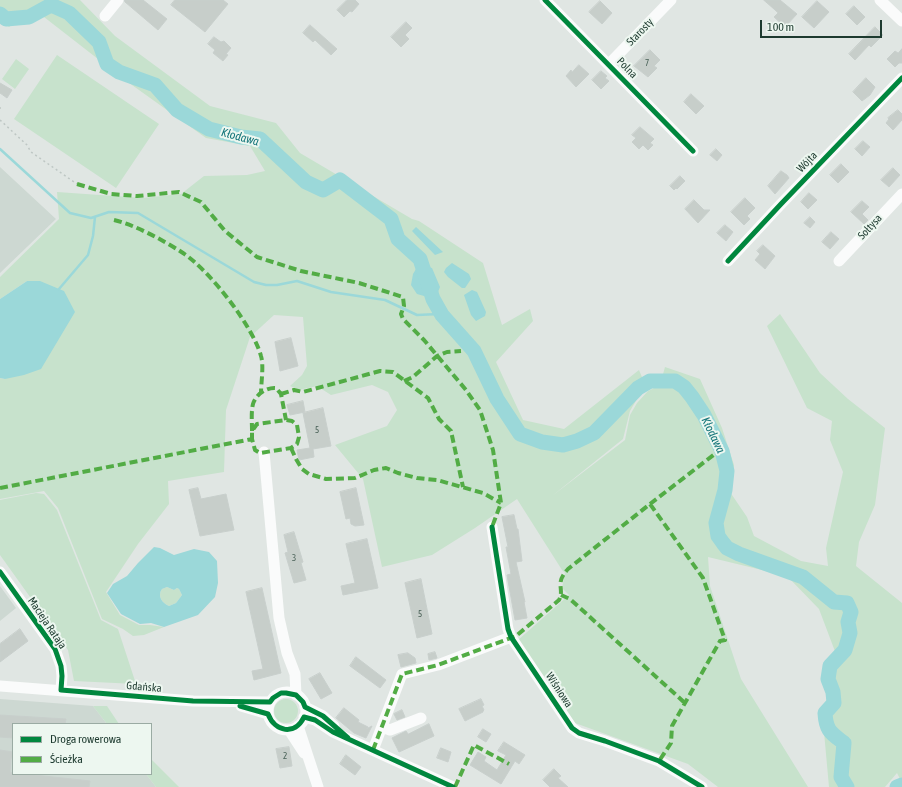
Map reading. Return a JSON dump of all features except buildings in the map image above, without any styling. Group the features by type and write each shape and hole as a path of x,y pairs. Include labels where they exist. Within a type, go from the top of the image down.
{"street":[{"path":"105,16 118,0"},
{"name":"Polna","path":"545,0 693,151"},
{"name":"Starosty","path":"609,64 671,0"},
{"path":"880,0 902,21"},
{"name":"Wójta","path":"728,261 902,78"},
{"name":"Sołtysa","path":"839,261 902,194"},
{"path":"264,452 278,618 287,653 295,674 291,694"},
{"name":"Wiśniowa","path":"492,527 508,629 511,637 569,724 576,731 659,760 702,787"},
{"name":"Macieja Rataja","path":"0,572 55,650 61,666 61,690"},
{"path":"373,750 402,674 438,665 511,637"},
{"name":"Gdańska","path":"0,686 193,701 270,702"},
{"path":"318,787 308,758 295,741 299,720 303,702 291,694 277,695 270,702 268,708 270,721 275,726 282,729 299,720 323,716 348,738 453,787"},
{"name":"Gdańska","path":"225,702 268,714"},
{"path":"382,727 390,730 421,718"}],"path":[{"path":"0,120 27,145 31,152 77,184"}],"shaded area":[{"path":"0,167 56,219 0,273"},
{"path":"0,586 16,608 0,621"},
{"path":"0,699 93,706 106,723 12,723 12,775 147,775 156,787 0,787"}],"green space":[{"path":"0,0 80,0 115,36 210,106 276,123 300,153 412,219 419,221 483,263 502,325 530,309 533,321 496,362 523,420 564,429 639,370 647,389 637,399 630,411 623,439 552,496 625,440 630,415 637,403 648,391 658,386 661,387 660,385 665,367 700,379 722,428 734,465 730,492 747,517 754,536 801,561 828,566 826,548 843,472 830,440 832,421 807,408 767,326 780,314 820,373 848,399 885,428 875,505 859,542 856,566 902,603 902,783 897,773 885,787 829,787 824,732 836,654 819,609 787,576 708,557 710,586 741,679 808,787 718,787 688,764 575,723 518,640 569,595 562,588 565,573 517,499 432,555 382,567 363,479 335,445 387,426 397,410 388,392 372,385 331,395 317,386 299,390 290,386 302,375 307,366 303,317 274,315 250,337 226,410 224,472 168,481 169,504 138,544 106,592 120,615 139,625 164,627 144,635 133,636 123,629 102,619 58,508 44,491 0,499 0,378 5,379 27,281 0,299 0,277 59,219 57,192 143,198 181,194 204,176 247,175 265,171 250,146 206,138 125,80 35,10 9,27 0,22"},
{"path":"57,55 159,124 116,188 14,119"},
{"path":"16,59 29,69 15,89 2,79"},
{"path":"36,493 44,494 57,510 101,620 118,629 136,684 74,681 68,650 0,555 0,500"},
{"path":"167,587 174,590 177,588 179,589 182,595 176,603 169,606 162,601 160,597 162,589"},
{"path":"286,699 295,702 298,711 295,720 286,723 277,720 274,711 277,702"},
{"path":"93,706 107,706 118,723 106,723"},
{"path":"152,760 179,787 156,787 147,775 152,775"}],"water":[{"path":"416,227 443,252 435,255 412,231"},
{"path":"452,263 469,274 471,279 465,288 462,288 444,272"},
{"path":"419,264 432,268 440,287 438,292 424,296 417,294 411,285 413,274"},
{"path":"27,281 40,281 64,291 75,312 41,369 24,375 5,379 0,378 0,299"},
{"path":"472,290 477,292 486,312 485,316 476,321 471,315 464,295"},
{"path":"154,547 160,548 174,555 194,549 209,552 217,561 218,583 215,597 198,615 164,627 151,623 140,624 121,614 107,593 113,584 127,576","holes":["167,587 174,590 177,588 179,589 182,595 176,603 169,606 164,603 160,597 160,594 162,589"]}],"waterway":[{"name":"Kłodawa","path":"0,14 6,19 29,17 51,5 69,13 99,42 107,64 119,72 155,85 177,110 209,129 241,137 260,139 306,182 323,190 340,180 391,219 398,239 420,259 433,299 442,315 474,351 497,399 520,434 542,442 563,445 577,441 594,433 638,388 650,381 675,381 684,387 704,415 722,451 727,471 725,490 716,523 718,536 723,543 727,548 739,554 803,577 834,602 847,603 851,612 848,622 850,633 845,650 830,666 828,679 833,692 834,703 825,713 828,728 844,743 841,777 847,787"},
{"name":"Kłodawa","path":"0,149 70,213 91,218 109,212 138,213 254,282 266,285 277,285 297,281 331,292 385,300 417,315 442,315"},
{"path":"59,289 88,255 93,236 95,217"},
{"name":"Kłodawa","path":"897,787 902,785"}],"marked path":[{"path":"77,184 111,194 137,196 179,192 201,202 225,231 257,257 301,271 359,283 403,297 404,306 401,314 403,319 424,340 466,390 480,410 493,450 501,503 492,527 493,530"},
{"path":"114,220 131,225 167,243 183,253 205,272 217,285 240,315 261,356 261,393"},
{"path":"404,381 413,377 437,356 447,352 461,351"},
{"path":"281,394 294,390 303,392 380,371 393,372 428,398 439,419 451,431 463,487"},
{"path":"252,431 254,400 259,394 269,389 276,388 281,394 286,420"},
{"path":"0,488 252,439 255,450 260,453 291,448 297,444 299,437 297,425 292,421 286,420 257,424 252,431 252,439"},
{"path":"291,448 302,469 309,474 326,479 355,478 374,470 386,468 417,478 437,480 483,493 501,503"},
{"path":"650,504 716,453"},
{"path":"373,750 402,674 438,665 516,636 559,600 561,596 562,578 568,569 650,504 703,578 725,640 720,641 672,726 671,743 659,761"},
{"path":"561,595 570,599 685,703"},
{"path":"455,787 474,745 509,764"}],"cycle path":[{"path":"545,0 693,151"},
{"path":"728,261 902,78"},
{"path":"492,527 508,629 511,637 572,728 579,733 659,761 702,787"},
{"path":"0,572 55,649 61,666 61,690 193,701 270,702 281,693 286,693 296,695 303,702 305,707 323,716 348,738"},
{"path":"240,706 268,714 275,725 285,729 296,727 304,717 315,720 333,732 453,787"}]}
